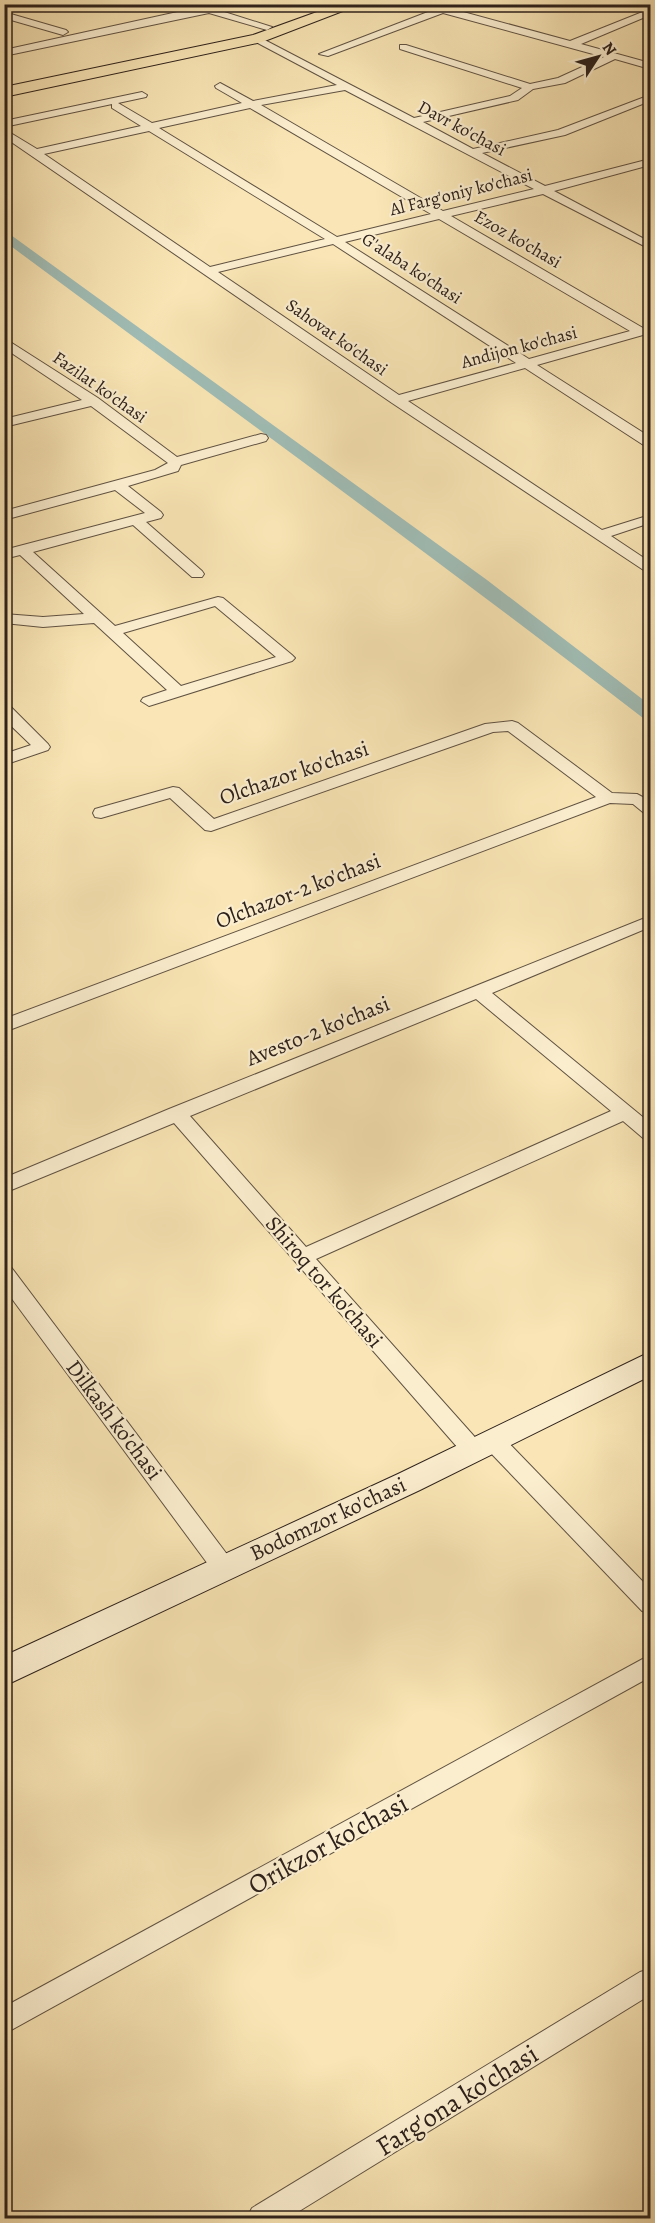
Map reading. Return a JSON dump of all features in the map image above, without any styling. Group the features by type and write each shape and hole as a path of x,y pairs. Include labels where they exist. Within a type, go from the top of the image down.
{"main road":[{"path":"4,84 262,33 332,4"},
{"path":"4,92 262,33 354,4"}],"street":[{"path":"4,53 209,10 224,4"},
{"path":"422,4 651,66"},
{"name":"Davr ko'chasi","path":"209,10 262,33 348,86 651,246"},
{"path":"324,54 442,10"},
{"path":"570,45 651,12"},
{"path":"4,15 63,32"},
{"path":"403,47 530,87"},
{"path":"414,121 514,98 530,87 561,81 614,56"},
{"name":"Ezoz ko'chasi","path":"220,86 646,331"},
{"path":"35,153 252,104 348,86"},
{"path":"4,124 142,95"},
{"path":"473,152 561,133 651,98"},
{"name":"G'alaba ko'chasi","path":"116,106 336,241 651,443"},
{"name":"Sahovat ko'chasi","path":"4,132 397,400 651,568"},
{"name":"Al Farg'oniy ko'chasi","path":"209,271 545,190 651,162"},
{"path":"634,237 651,232"},
{"name":"Andijon ko'chasi","path":"397,400 646,331"},
{"name":"Fazilat ko'chasi","path":"4,342 11,353 93,401 175,462"},
{"path":"4,423 93,401"},
{"path":"4,516 160,473 173,468 175,462 261,438"},
{"path":"4,555 156,515 118,485"},
{"path":"600,535 651,519"},
{"path":"136,520 197,573"},
{"path":"23,550 178,692"},
{"path":"111,632 218,601 287,658 149,701"},
{"path":"5,617 43,622 96,618"},
{"path":"4,709 42,747 4,760"},
{"name":"Olchazor ko'chasi","path":"101,813 173,792 212,825 491,727 512,726 608,798"},
{"path":"608,798 637,799 651,809"},
{"name":"Olchazor-2 ko'chasi","path":"4,1026 608,798"},
{"name":"Avesto-2 ko'chasi","path":"4,1186 176,1113 480,993 651,921"},
{"path":"480,993 651,1133"},
{"path":"302,1257 625,1112"},
{"name":"Shiroq tor ko'chasi","path":"176,1113 302,1257 483,1446 651,1604"},
{"name":"Dilkash ko'chasi","path":"4,1272 224,1568"},
{"name":"Bodomzor ko'chasi","path":"4,1672 483,1446 651,1363"},
{"name":"Orikzor ko'chasi","path":"4,2022 651,1665"},
{"name":"Farg'ona ko'chasi","path":"262,2218 651,1981"}],"waterway":[{"path":"4,234 360,498 481,584 650,714"}]}
